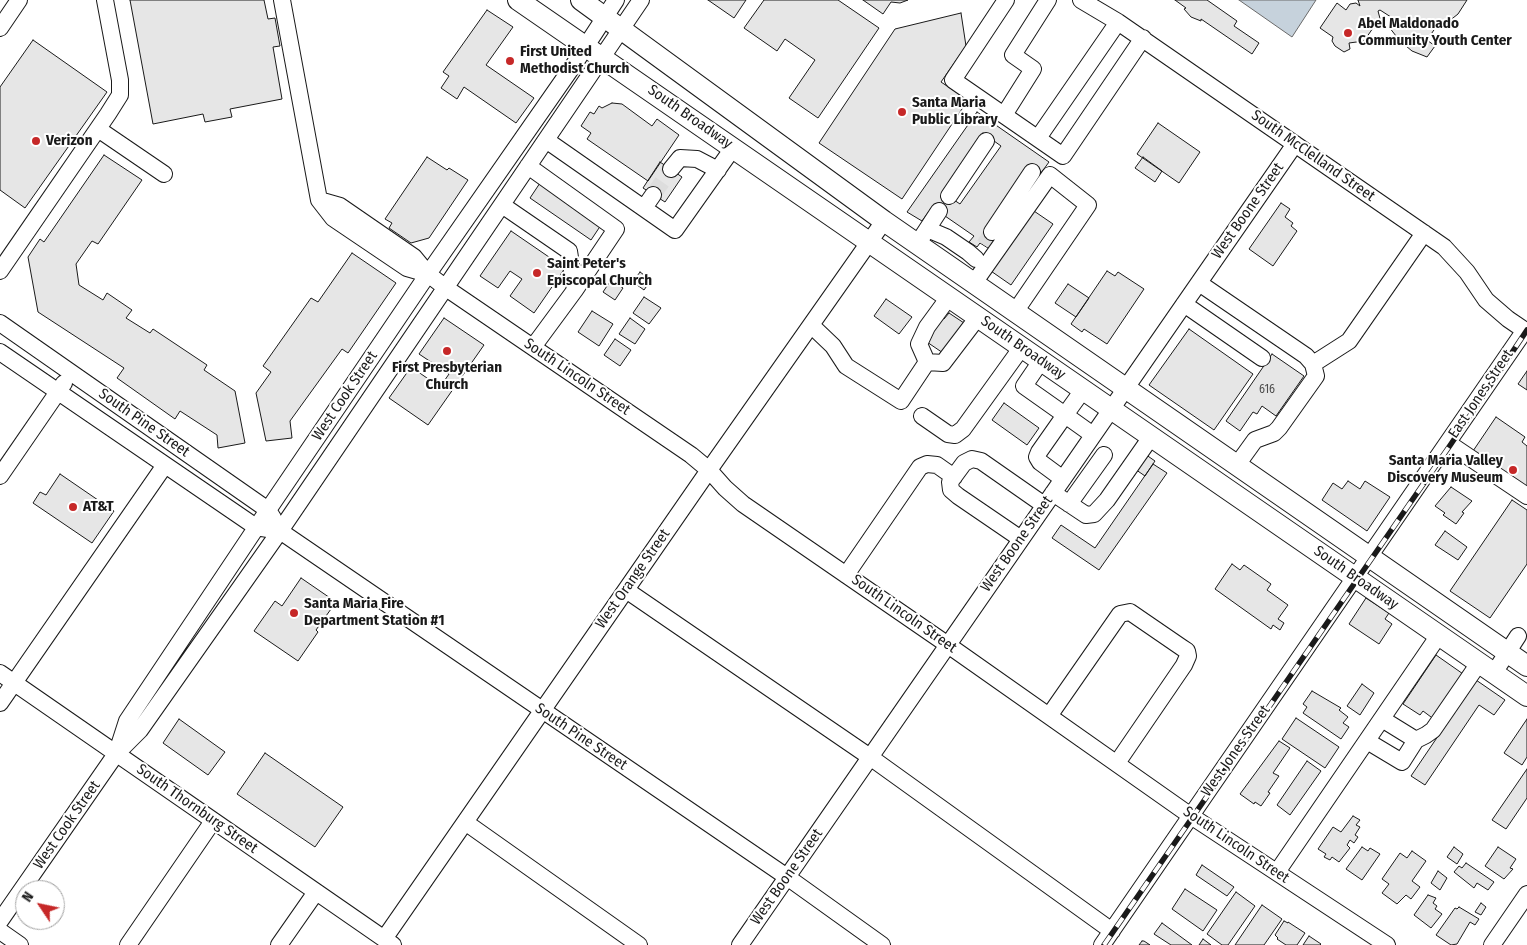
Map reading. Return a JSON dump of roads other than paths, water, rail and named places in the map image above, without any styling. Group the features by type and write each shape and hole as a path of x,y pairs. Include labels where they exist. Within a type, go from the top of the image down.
{"main road":[{"name":"South Broadway","path":"518,0 586,45 1527,696"},
{"name":"South Broadway","path":"581,0 884,221 922,236 969,280 1527,666"}],"street":[{"path":"0,28 19,0"},
{"path":"0,271 120,95 120,80 105,0"},
{"path":"282,0 319,200 333,218 407,268 428,274"},
{"name":"West Cook Street","path":"116,754 127,721 256,527 616,0"},
{"name":"West Cook Street","path":"0,921 116,754 140,730 280,531 641,0"},
{"path":"1006,0 953,80 1063,156"},
{"path":"1004,115 1033,69 1013,55 1048,0"},
{"name":"South McClelland Street","path":"1081,0 1143,38 1444,247 1461,266 1486,300 1508,319 1526,331"},
{"path":"1038,138 1118,22"},
{"path":"969,280 1050,175 1143,38"},
{"path":"98,129 164,174"},
{"path":"546,140 675,230 734,148"},
{"path":"949,196 986,141"},
{"name":"West Boone Street","path":"740,945 1295,144"},
{"path":"671,169 680,158 697,159 718,170"},
{"path":"528,166 616,229 575,290 533,347"},
{"path":"969,280 984,245 1032,172"},
{"path":"1015,312 1088,204 1050,175"},
{"path":"644,208 653,194"},
{"path":"319,200 340,206 414,257 428,274"},
{"path":"502,205 569,251 575,290"},
{"path":"922,236 939,211"},
{"name":"West Orange Street","path":"389,942 465,822 884,221"},
{"path":"1312,364 1349,341 1424,233"},
{"path":"922,236 946,237 968,252 984,245"},
{"name":"South Lincoln Street","path":"428,274 691,455 743,504 1191,816 1386,945"},
{"path":"1199,283 1306,356 1312,364 1316,376 1279,428 1274,433 1254,440 1237,466"},
{"path":"927,362 919,344 927,327 949,297"},
{"path":"1184,304 1262,358"},
{"path":"927,362 943,363 978,317"},
{"name":"South Pine Street","path":"0,324 72,372 268,510 280,531"},
{"path":"811,325 833,346 846,366 901,401 927,362"},
{"name":"East Jones Street","path":"1370,557 1526,331"},
{"path":"922,416 948,434 955,435 963,429 1022,347"},
{"name":"South Pine Street","path":"0,352 256,527 280,531 787,877 882,945"},
{"path":"1041,361 1024,386 1065,415 1104,455 1127,471"},
{"path":"0,476 72,372"},
{"path":"1063,479 1040,462 1037,457 1083,390"},
{"path":"1021,539 951,490 950,482 964,463 972,459 981,461 1049,499 1069,504 1086,515 1094,514 1107,500 1151,437"},
{"path":"1448,443 1527,496"},
{"path":"1069,504 1104,455"},
{"path":"846,575 920,467 927,464 937,465 954,477"},
{"path":"0,703 165,465"},
{"name":"West Jones Street","path":"1102,945 1370,557"},
{"path":"626,590 870,758 1112,931"},
{"path":"1049,716 1120,614 1130,612 1181,646 1188,656 1184,664 1117,763"},
{"path":"1277,872 1439,635"},
{"path":"1367,741 1402,762 1416,740 1434,730 1486,668 1508,653 1518,636"},
{"name":"South Thornburg Street","path":"0,673 389,942"},
{"path":"1382,718 1416,740"},
{"path":"128,945 213,821"},
{"path":"465,822 639,945"},
{"path":"279,945 316,892"},
{"path":"1492,945 1527,894"},
{"path":"0,932 20,945"}],"tunnel":[{"path":"653,195 671,169"},
{"path":"984,245 992,232"}],"railway":[{"path":"1104,945 1451,444 1527,330"}],"place":[{"name":"Abel Maldonado Community Youth Center","path":"1348,33"},
{"name":"First United Methodist Church","path":"510,61"},
{"name":"Santa Maria Public Library","path":"902,112"},
{"name":"Verizon","path":"36,141"},
{"name":"Saint Peter's Episcopal Church","path":"537,273"},
{"name":"First Presbyterian Church","path":"447,351"},
{"name":"Santa Maria Valley Discovery Museum","path":"1513,470"},
{"name":"AT&T","path":"73,507"},
{"name":"Santa Maria Fire Department Station #1","path":"294,613"}]}
